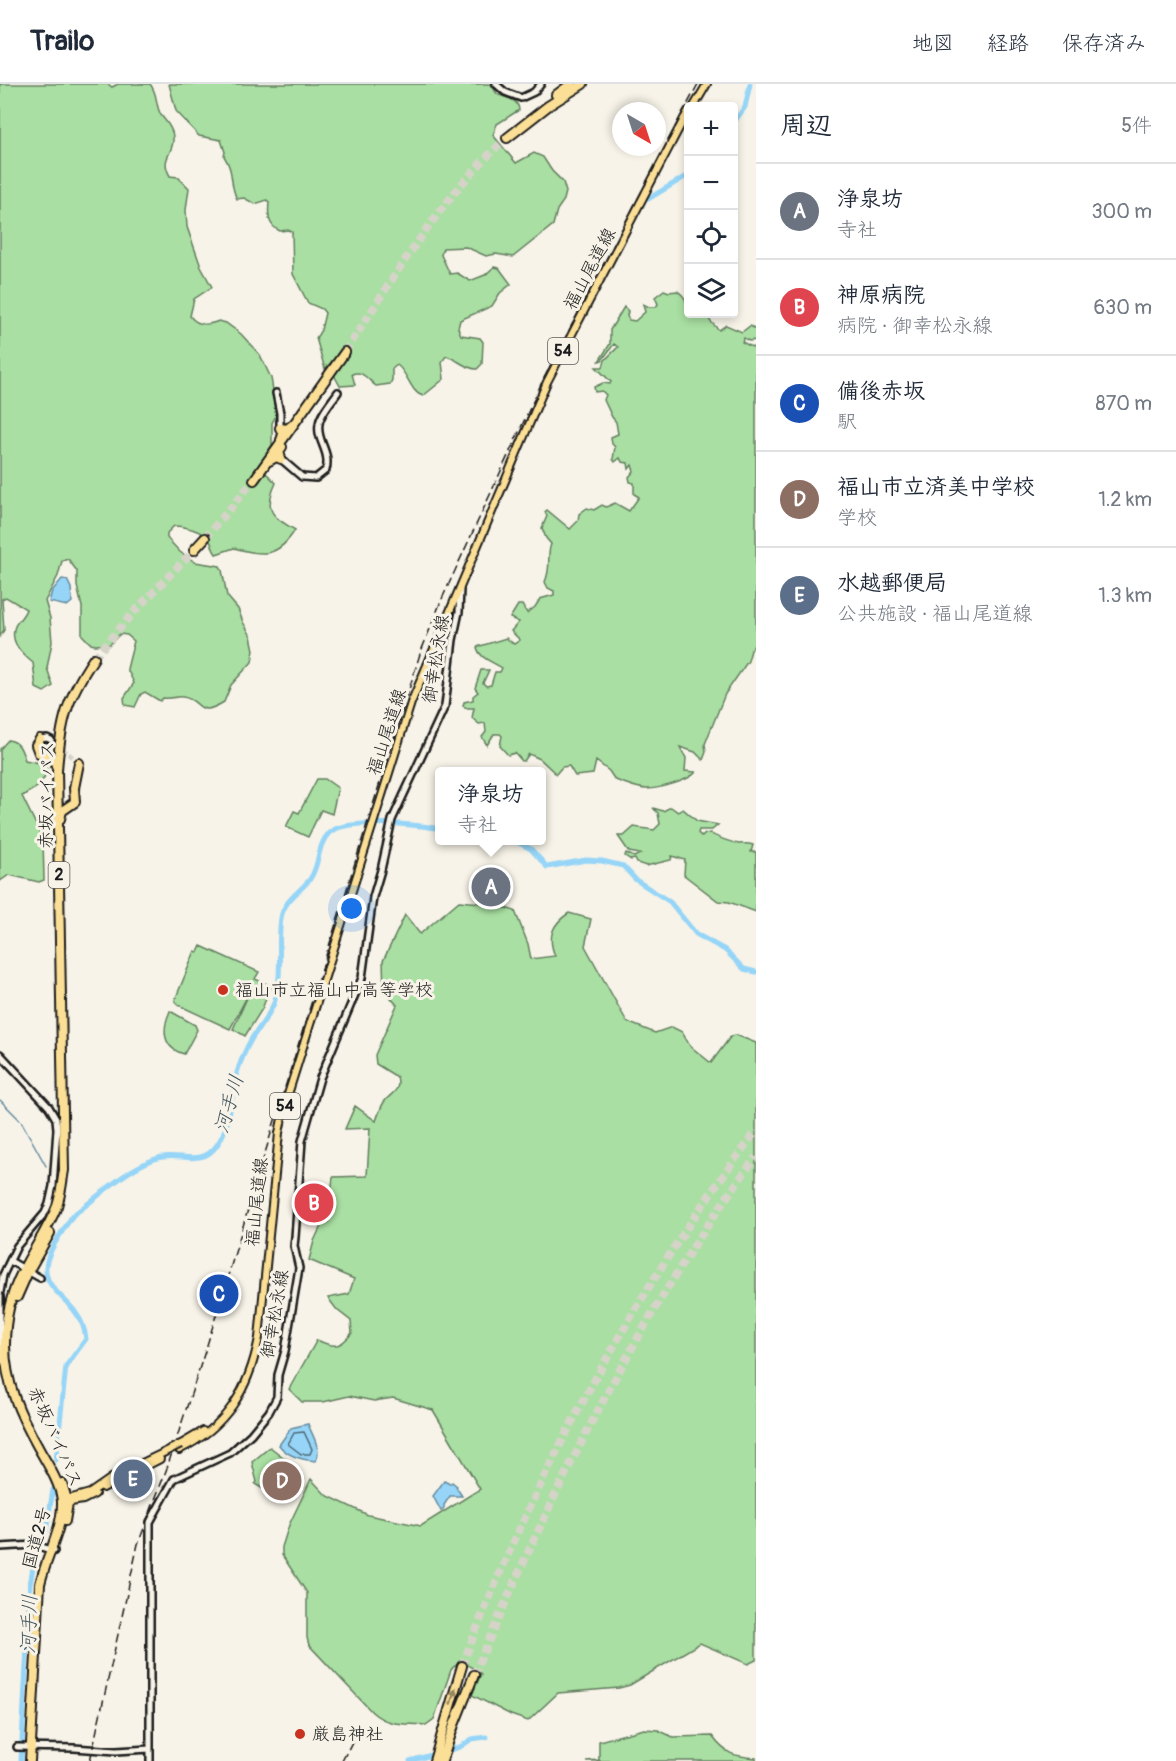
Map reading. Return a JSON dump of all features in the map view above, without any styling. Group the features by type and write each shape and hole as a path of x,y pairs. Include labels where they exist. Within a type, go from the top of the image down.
{"highway":[{"path":"507,138 530,116 571,84"},
{"path":"517,129 582,84"},
{"path":"566,94 592,84"},
{"path":"254,480 345,352"},
{"path":"260,472 282,438 280,428 287,429 293,425"},
{"path":"281,459 279,451 293,425"},
{"path":"268,462 276,457 281,459"},
{"path":"194,550 205,538"},
{"name":"赤坂バイパス","path":"65,1501 16,1404 8,1374 5,1343 12,1296 56,1221 64,1197 67,1165 58,806 59,744 69,704 77,686"},
{"name":"赤坂バイパス","path":"63,1048 59,771 62,736 69,704"},
{"path":"40,740 36,745 39,753 56,762 58,806"},
{"path":"50,757 56,753 59,744"},
{"path":"60,820 62,811 75,802 74,788 78,761"},
{"path":"59,771 61,801 63,804 72,806"},
{"name":"国道2号","path":"32,1761 25,1747 42,1593 49,1549 65,1520 65,1501"},
{"path":"435,1761 462,1666"},
{"path":"442,1761 474,1675"}],"main road":[{"path":"496,84 505,92 521,98 534,92 541,84"},
{"path":"694,102 705,84"},
{"name":"福山尾道線","path":"65,1501 90,1493 113,1477 180,1447 209,1426 242,1392 255,1361 259,1338 279,1133 288,1094 411,703 547,382 684,123"},
{"path":"281,459 302,477 316,478 326,470 328,456 319,424 338,392"},
{"path":"276,393 280,428"},
{"name":"御幸松永線","path":"150,1761 150,1522 174,1479 236,1448 266,1418 277,1397 278,1375 285,1351 299,1268 294,1237 302,1141 320,1078 362,978 373,897 391,823 445,706 453,640 459,612 459,589"},
{"path":"40,740 47,738 51,740"},
{"path":"0,1054 49,1107 56,1119 57,1129 49,1204 45,1213 17,1246 3,1275 0,1294 0,1362"},
{"path":"10,1261 40,1278"},
{"path":"0,1547 35,1545 49,1549"},
{"path":"25,1747 116,1751 150,1749"}],"green space":[{"path":"0,84 108,84 112,87 118,84 150,84 159,111 172,133 173,142 166,164 167,170 170,176 178,177 189,188 186,210 187,227 201,267 212,287 194,299 190,316 200,323 208,324 219,321 226,323 241,334 260,355 271,378 277,414 272,423 272,445 252,477 258,482 266,473 276,483 270,506 280,521 295,530 289,539 276,550 269,552 253,553 234,548 216,554 207,537 199,532 174,526 167,533 167,538 180,552 195,562 220,566 227,596 238,609 251,636 254,650 252,662 231,685 224,702 215,707 204,709 194,701 183,697 163,698 160,701 145,692 141,694 135,707 125,705 124,698 134,683 127,669 134,641 127,635 120,634 110,644 95,645 82,635 82,607 77,586 77,571 68,559 62,561 58,576 45,601 50,618 52,642 47,668 53,686 44,692 36,688 33,663 21,652 14,637 15,626 26,609 6,597 2,599 4,630 0,636"},
{"path":"169,84 491,84 497,94 516,103 519,110 497,124 493,135 516,163 534,153 543,157 563,182 566,192 553,225 513,257 496,254 486,256 466,247 443,248 441,255 450,274 457,273 470,281 485,275 494,267 499,268 511,284 500,293 492,306 460,320 458,328 461,335 480,338 483,342 482,364 477,369 473,369 446,356 442,362 444,379 423,396 415,391 397,365 392,369 390,384 376,386 365,376 356,373 352,374 355,385 340,386 334,375 343,349 325,369 316,338 321,330 325,313 322,309 308,303 293,274 292,232 280,231 273,226 269,219 267,200 255,204 244,198 237,199 221,140 199,136 176,111"},
{"path":"664,290 677,291 684,297 684,318 710,318 719,330 726,325 742,332 750,326 756,329 756,340 749,341 744,338 742,342 756,349 756,642 748,661 725,694 705,744 706,752 703,760 695,752 680,747 686,758 685,771 696,772 673,784 647,789 615,780 609,771 596,761 593,774 575,776 569,766 562,767 556,774 540,759 529,754 524,761 515,753 508,755 500,746 502,736 500,734 494,734 487,745 482,737 486,732 485,723 479,724 472,718 474,708 463,706 464,702 473,700 473,696 478,692 475,688 481,670 489,670 483,683 486,686 491,685 495,672 500,672 502,668 483,657 477,647 506,638 514,644 520,640 511,631 519,622 510,618 518,605 522,605 527,613 540,599 554,595 554,591 548,588 545,582 551,544 542,528 547,516 545,512 547,510 570,529 578,521 579,514 587,508 594,510 602,505 606,507 615,503 629,511 639,497 634,494 634,483 630,482 629,477 634,471 632,465 629,469 628,463 622,462 620,458 615,462 613,459 615,447 611,437 618,434 616,422 604,400 606,395 602,391 595,392 594,387 611,382 596,367 603,367 605,360 618,347 614,344 599,361 610,344 610,330 624,307 628,311 629,320 635,321 645,312 643,304 656,307 658,304 655,297"},
{"path":"8,740 18,744 25,760 44,764 48,771 39,786 22,796 43,839 44,880 39,882 9,875 0,881 0,749"},
{"path":"317,779 325,779 338,788 332,814 321,810 308,837 286,827 294,811 299,813"},
{"path":"671,807 678,812 683,809 697,821 718,825 712,830 699,830 698,833 702,837 710,833 739,844 753,845 751,852 756,852 756,912 729,902 718,901 684,875 685,860 672,856 671,860 646,866 625,856 626,853 634,857 640,854 629,852 618,836 624,836 634,827 654,830 660,824 658,813 653,808 663,811"},
{"path":"459,901 493,904 515,911 528,944 531,959 555,956 551,937 555,926 569,913 591,919 585,946 627,1022 655,1033 672,1027 682,1032 690,1046 711,1063 731,1036 736,1035 756,1043 756,1660 748,1664 700,1643 630,1685 558,1693 528,1721 472,1695 481,1674 466,1664 458,1664 451,1670 434,1719 426,1725 404,1724 378,1717 309,1645 307,1593 282,1555 282,1547 289,1525 311,1479 326,1495 368,1515 421,1526 480,1489 433,1410 393,1398 374,1401 349,1396 323,1402 302,1402 289,1389 317,1340 336,1345 344,1342 352,1333 351,1321 337,1310 328,1298 349,1294 354,1279 309,1260 314,1241 323,1222 328,1222 333,1177 367,1176 370,1128 345,1129 355,1106 376,1121 384,1102 398,1085 397,1077 376,1064 375,1055 397,1005 384,990 383,961 405,915 420,934"},
{"path":"201,946 259,972 255,979 271,986 262,1009 245,1036 233,1029 251,989 230,1029 178,1005 175,1000 195,951 198,952"},
{"path":"170,1011 195,1025 197,1030 184,1054 171,1047 166,1037 166,1024"},
{"path":"270,1447 292,1464 279,1483 275,1481 268,1492 255,1484 257,1482 252,1462"},
{"path":"644,1729 658,1730 673,1737 712,1736 726,1751 756,1758 756,1761 586,1761 599,1760 599,1741"}],"water":[{"path":"62,579 67,580 71,588 72,602 67,606 49,602 52,591"},
{"path":"308,1424 317,1447 316,1461 296,1457 279,1445 291,1428"},
{"path":"444,1481 450,1484 452,1482 457,1486 462,1496 450,1496 441,1511 433,1496"}],"waterway":[{"path":"738,117 745,107 750,84"},
{"path":"648,199 684,177"},
{"name":"河手川","path":"56,1460 66,1366 86,1339 78,1316 52,1287 46,1274 47,1261 58,1237 73,1215 133,1170 163,1157 196,1158 204,1156 217,1145 228,1120 241,1061 275,1000 279,980 281,918 285,906 310,879 316,868 322,843 329,833 349,825 382,823 435,828"},
{"name":"河手川","path":"523,845 531,849 547,867 586,860 623,866 636,880 670,902 696,934 725,950 744,969 756,972"},
{"path":"0,1100 21,1121 46,1166"},
{"name":"河手川","path":"21,1761 30,1629 28,1597 35,1553 46,1531 53,1490"},
{"path":"410,1761 460,1747 472,1739 486,1737"}],"tunnel":[{"path":"345,352 439,212 460,186 507,138"},
{"path":"205,538 254,480"},
{"path":"94,658 133,613 194,550"},
{"path":"51,740 76,760"},
{"path":"462,1666 521,1525 590,1388 668,1256 756,1131"},
{"path":"474,1675 534,1540 635,1342 713,1217 756,1157"}],"railway":[{"path":"90,1761 138,1544 167,1468 208,1342 420,654 441,601 542,382 698,84"},
{"path":"342,1761 360,1727"}],"place":[{"name":"浄泉坊","path":"491,887"},
{"name":"福山市立福山中高等学校","path":"223,990"},
{"name":"神原病院","path":"314,1203"},
{"name":"備後赤坂","path":"219,1294"},
{"name":"水越郵便局","path":"133,1479"},
{"name":"福山市立済美中学校","path":"282,1481"},
{"name":"厳島神社","path":"300,1734"}]}
